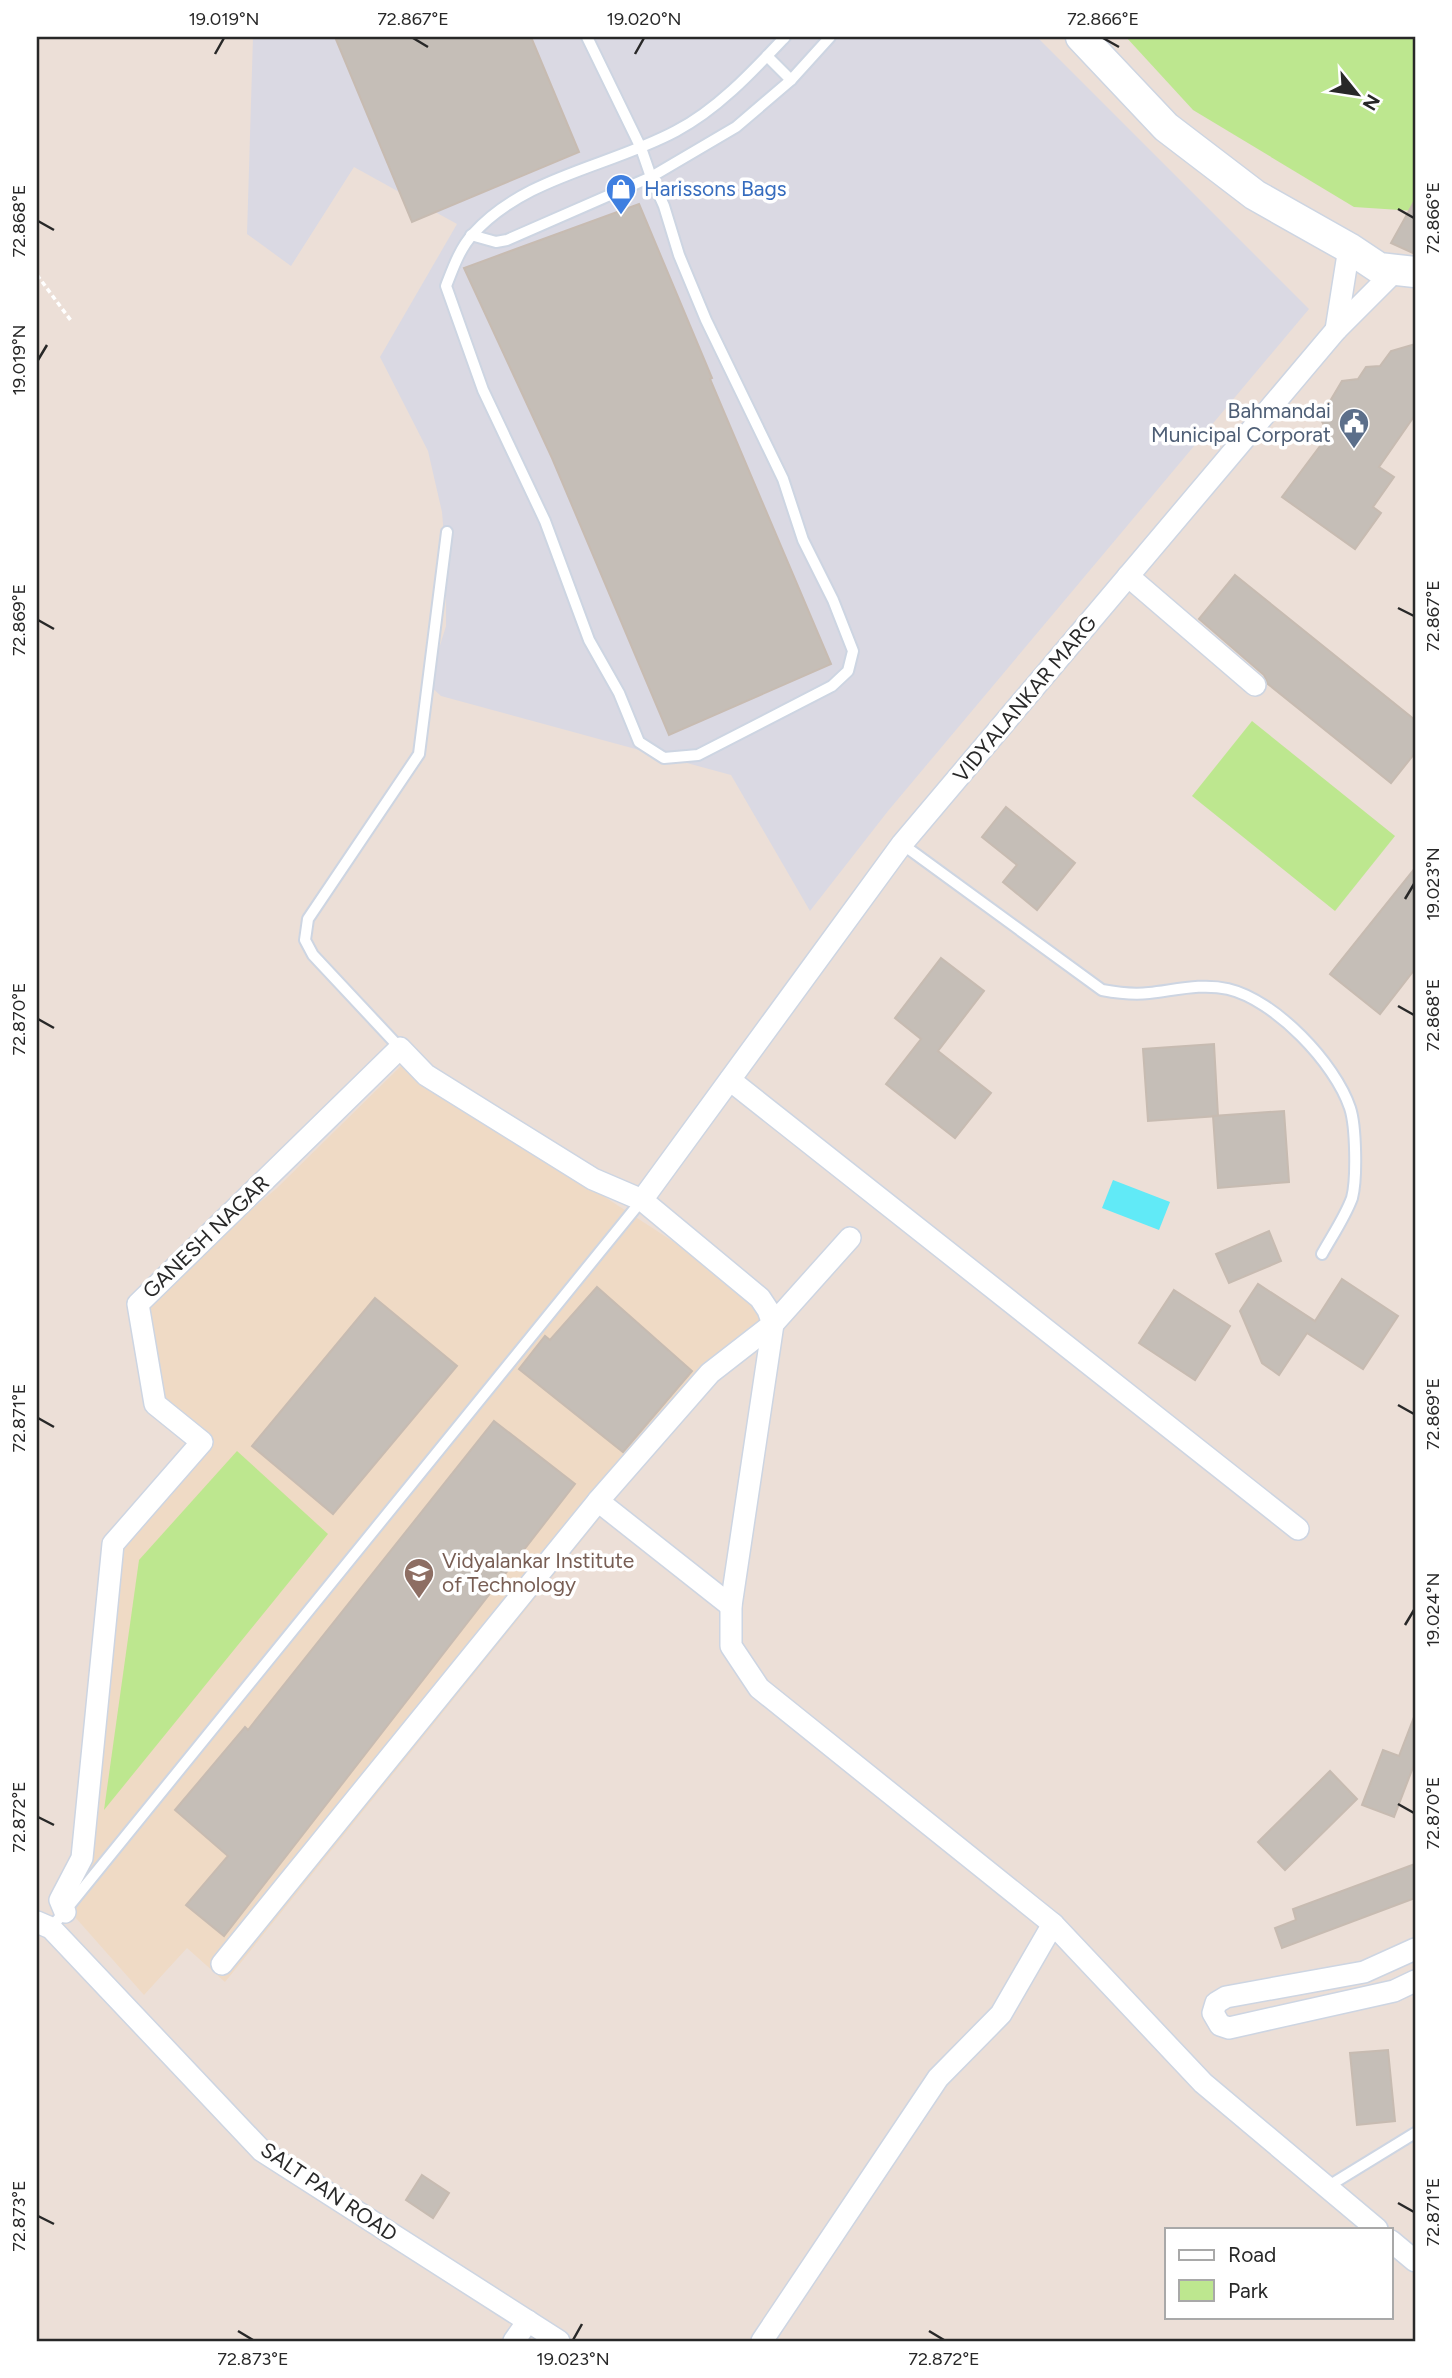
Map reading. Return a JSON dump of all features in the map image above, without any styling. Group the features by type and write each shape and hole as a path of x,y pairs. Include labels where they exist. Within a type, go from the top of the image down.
{"main road":[{"path":"1081,37 1166,127 1255,195 1379,268 1406,271"}],"street":[{"path":"1336,330 1349,248"},
{"name":"VIDYALANKAR MARG","path":"642,1200 902,844 1336,330 1406,271"},
{"path":"1128,576 1255,685"},
{"path":"400,1048 426,1075 593,1179 642,1200 760,1298 768,1310 773,1324 730,1606 730,1646 759,1688 1053,1924 1203,2083 1376,2228"},
{"name":"GANESH NAGAR","path":"47,1926 82,1858 113,1544 202,1442 155,1404 138,1304 400,1048"},
{"path":"730,1080 1298,1529"},
{"path":"222,1964 598,1502 710,1373 773,1324 850,1238"},
{"path":"598,1502 730,1606"},
{"path":"762,2341 938,2078 1001,2014 1053,1924"},
{"name":"SALT PAN ROAD","path":"47,1926 262,2151 559,2341"},
{"path":"1415,1949 1364,1972 1226,1997 1216,2003 1213,2013 1220,2025 1229,2028 1394,1991 1415,1982"},
{"path":"1392,2242 1415,2261"},
{"path":"513,2341 528,2321"}],"lane":[{"path":"587,37 641,148 650,177 664,206 679,256 706,320 783,479 803,540 833,600 853,651 848,671 832,686 698,755 664,758 639,742 619,693 589,640 545,521 482,390 446,286 455,262 471,235 520,195 641,148 678,130 715,104 785,37"},
{"path":"471,235 496,242 507,240 650,177 736,127 791,80 830,37"},
{"path":"767,56 791,80"},
{"path":"400,1048 313,955 305,940 308,919 419,754 447,532"},
{"path":"902,844 1102,990 1125,994 1194,987 1228,989 1255,999 1296,1029 1329,1069 1351,1109 1355,1178 1352,1197 1322,1254"},
{"path":"47,1926 642,1200"},
{"path":"1327,2187 1415,2133"}],"path":[{"path":"37,275 72,322"}],"shaded area":[{"path":"253,37 1037,37 1309,309 888,811 810,911 731,775 441,696 428,684 446,626 446,560 442,512 428,451 380,357 457,224 354,167 291,266 247,234"},
{"path":"402,1065 760,1298 768,1310 225,1982 187,1948 144,1995 60,1900 82,1858 113,1544 202,1442 155,1404 138,1304 276,1189"}],"green space":[{"path":"1126,37 1415,37 1415,211 1354,207 1193,110"},
{"path":"1252,721 1395,836 1335,911 1192,796"},
{"path":"237,1451 328,1534 104,1810 139,1560"}],"water":[{"path":"1113,1180 1170,1202 1159,1230 1102,1208"}],"building":[{"path":"335,37 531,37 579,152 412,222"},
{"path":"1415,200 1415,254 1391,243"},
{"path":"639,204 831,664 669,735 552,458 464,268"},
{"name":"Bahmandai Municipal Corporat","path":"1415,344 1415,415 1379,467 1394,477 1373,507 1381,513 1355,549 1282,497 1329,434 1320,418 1342,381 1358,379 1366,367 1380,366 1391,351"},
{"path":"1235,575 1415,720 1415,753 1391,783 1268,684 1264,675 1199,619"},
{"path":"1006,807 1075,863 1037,910 1003,882 1017,865 982,837"},
{"path":"1415,868 1415,969 1380,1014 1330,974"},
{"path":"941,958 984,991 938,1051 991,1093 955,1138 886,1084 921,1039 895,1018"},
{"path":"1214,1044 1218,1116 1148,1121 1143,1049"},
{"path":"1284,1111 1289,1182 1218,1188 1213,1116"},
{"path":"1269,1231 1281,1261 1229,1283 1216,1254"},
{"path":"1342,1279 1398,1316 1363,1369 1307,1333 1279,1375 1262,1363 1240,1311 1258,1284 1315,1321"},
{"path":"597,1287 692,1371 623,1452 519,1369 545,1336 550,1340"},
{"path":"1174,1290 1230,1326 1195,1380 1139,1343"},
{"path":"375,1298 457,1366 333,1514 252,1446"},
{"name":"Vidyalankar Institute of Technology","path":"494,1421 575,1484 224,1936 186,1905 228,1856 175,1810 245,1727 248,1730"},
{"path":"1414,1717 1415,1762 1394,1817 1362,1805 1383,1750 1399,1756"},
{"path":"1330,1771 1357,1799 1285,1870 1258,1842"},
{"path":"1415,1864 1415,1898 1282,1948 1275,1928 1296,1920 1293,1909"},
{"path":"1388,2050 1395,2121 1357,2125 1350,2053"},
{"path":"422,2175 449,2193 433,2218 406,2200"}],"place":[{"name":"Harissons Bags","path":"621,216"},
{"name":"Bahmandai Municipal Corporat","path":"1354,450"},
{"name":"Vidyalankar Institute of Technology","path":"419,1600"}]}
